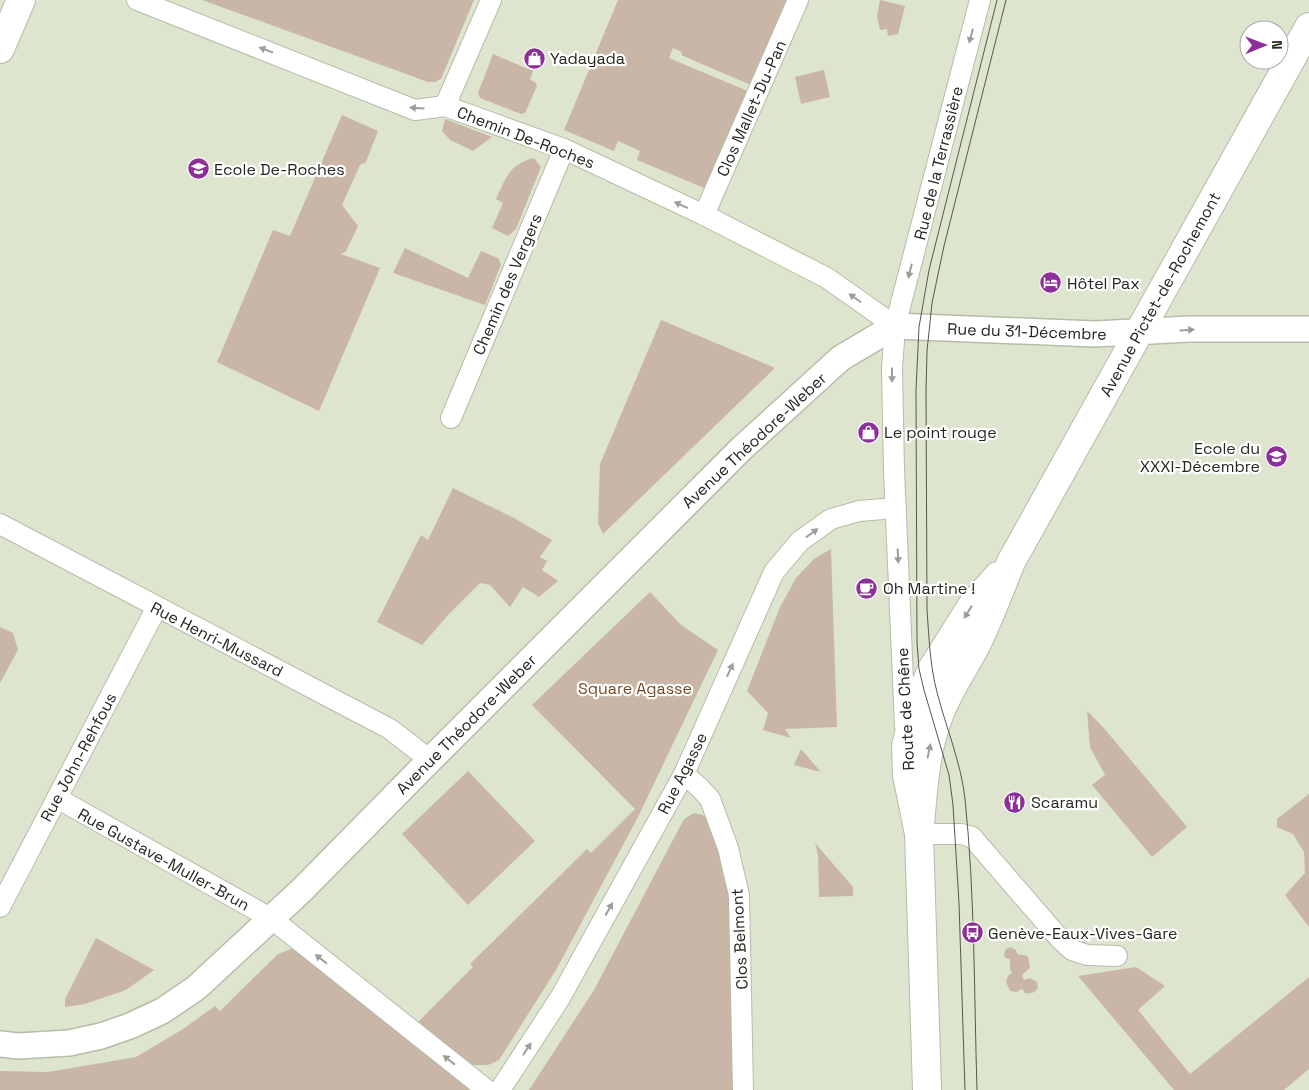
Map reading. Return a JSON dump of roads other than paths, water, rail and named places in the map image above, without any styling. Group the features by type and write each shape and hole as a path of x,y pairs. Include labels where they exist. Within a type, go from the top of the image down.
{"main road":[{"path":"0,48 22,0"},
{"name":"Avenue Pictet-de-Rochemont","path":"919,834 925,771 936,723 942,707 987,621 1011,562 1309,27"},
{"name":"Avenue Pictet-de-Rochemont","path":"906,746 916,707 932,669 973,604 1011,562"},
{"name":"Route de Chêne","path":"906,746 907,775 919,834 927,1090"}],"street":[{"name":"Chemin De-Roches","path":"137,0 415,110 445,106 564,149 704,215 827,278 895,326"},
{"path":"445,106 491,0"},
{"name":"Clos Mallet-Du-Pan","path":"704,215 798,0"},
{"name":"Rue de la Terrassière","path":"895,326 980,0"},
{"name":"Chemin des Vergers","path":"451,418 564,149"},
{"name":"Rue du 31-Décembre","path":"895,326 1095,334 1189,329 1309,329"},
{"name":"Route de Chêne","path":"895,326 892,368 906,746"},
{"name":"Avenue Théodore-Weber","path":"0,1044 18,1046 69,1044 101,1036 130,1026 162,1011 196,988 272,919 741,449 841,358 895,326"},
{"name":"Rue Agasse","path":"500,1090 560,998 684,774 774,572 800,541 831,519 860,511 896,508"},
{"name":"Rue Henri-Mussard","path":"0,524 390,729 430,760"},
{"name":"Rue John-Rehfous","path":"0,907 156,607"},
{"name":"Clos Belmont","path":"684,774 710,798 728,848 739,895 743,1090"},
{"name":"Rue Gustave-Muller-Brun","path":"57,798 272,919 487,1090"},
{"path":"919,834 961,834 972,837 1060,939 1072,950 1087,954 1117,956"}],"tram line":[{"path":"965,1090 959,903 953,805 949,775 919,669 917,643 916,390 919,327 929,270 997,0"},
{"path":"977,1090 972,908 965,799 957,758 935,682 930,651 927,610 927,351 932,303 944,246 1006,0"}],"place":[{"name":"Yadayada","path":"534,58"},
{"name":"Ecole De-Roches","path":"198,169"},
{"name":"Hôtel Pax","path":"1051,283"},
{"name":"Le point rouge","path":"868,432"},
{"name":"Ecole du XXXI-Décembre","path":"1276,457"},
{"name":"Oh Martine !","path":"867,588"},
{"name":"Scaramu","path":"1015,802"},
{"name":"Genève-Eaux-Vives-Gare","path":"972,933"}],"park label":[{"name":"Square Agasse","path":"635,688"}]}
